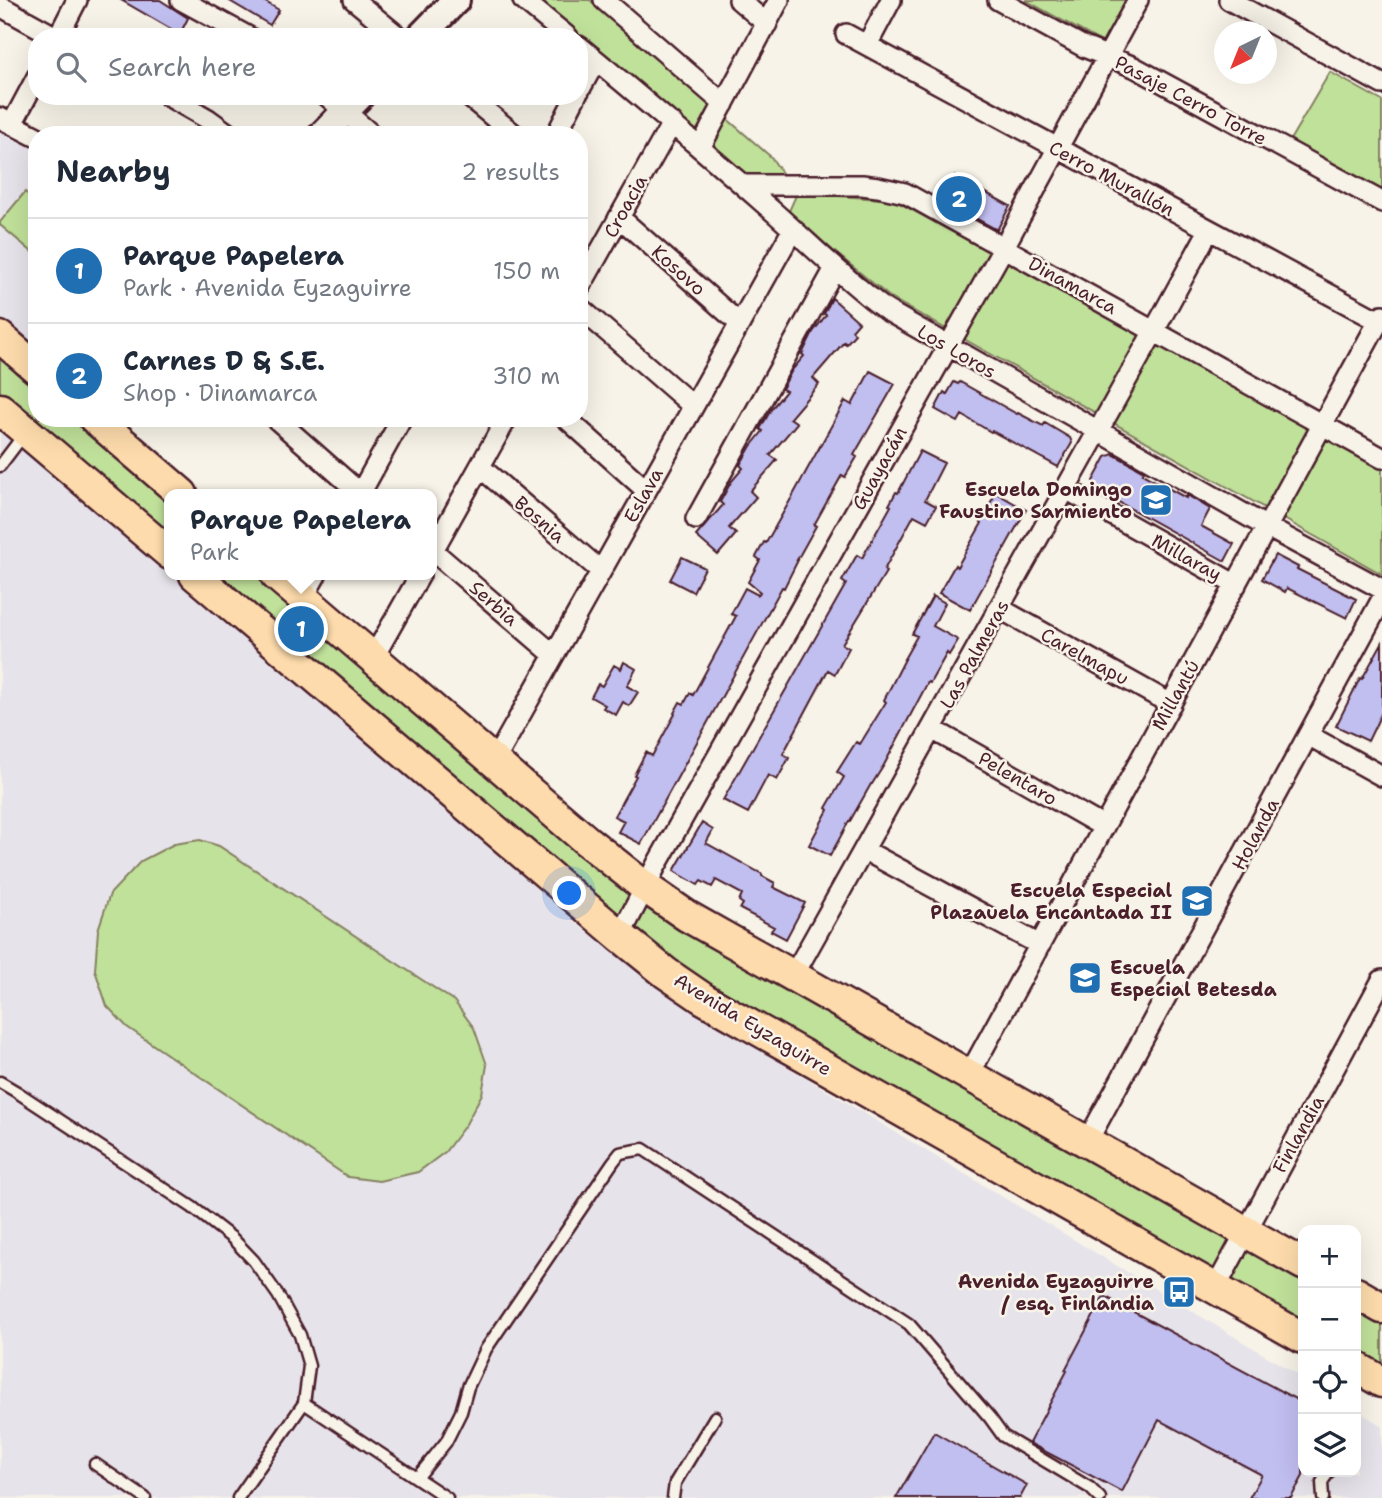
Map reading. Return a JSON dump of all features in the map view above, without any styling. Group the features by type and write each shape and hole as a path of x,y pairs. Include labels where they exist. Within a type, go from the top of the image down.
{"main road":[{"path":"0,337 28,361"},
{"path":"0,409 28,423"},
{"path":"35,427 164,548"},
{"path":"104,427 176,489"},
{"name":"Avenida Eyzaguirre","path":"201,580 620,936 704,999 1298,1335"},
{"path":"290,580 310,587 373,658 587,841 645,887 704,926 1298,1261"},
{"path":"1361,1296 1382,1308"},
{"path":"1361,1370 1382,1382"}],"street":[{"path":"62,28 77,0"},
{"path":"181,0 232,28"},
{"path":"354,0 388,28"},
{"path":"429,28 456,0"},
{"path":"523,0 557,28"},
{"path":"604,0 724,104"},
{"path":"739,0 766,24"},
{"path":"700,148 779,0"},
{"path":"867,45 891,0"},
{"name":"Pasaje Cerro Torre","path":"998,0 1084,47 1134,67 1382,202"},
{"name":"Guayacán","path":"620,936 1004,247 1138,0"},
{"path":"1229,0 1382,84"},
{"path":"0,6 40,28"},
{"name":"Cerro Murallón","path":"846,34 1209,230 1380,318"},
{"name":"Los Loros","path":"588,53 886,310 1267,527 1382,589"},
{"path":"588,75 596,60"},
{"path":"28,90 6,121 28,132"},
{"path":"184,105 218,126"},
{"path":"328,126 341,105"},
{"path":"347,105 365,126"},
{"path":"479,105 504,126"},
{"path":"561,126 571,105"},
{"name":"Croacia","path":"588,273 672,123"},
{"name":"Dinamarca","path":"743,185 862,186 894,190 916,198 1382,458"},
{"name":"Kosovo","path":"619,217 740,324"},
{"name":"Eslava","path":"494,762 793,229"},
{"name":"Las Palmeras","path":"793,976 1209,230"},
{"path":"696,519 835,268"},
{"path":"588,315 693,406"},
{"name":"Millantú","path":"969,1075 1380,318"},
{"path":"285,427 354,489"},
{"path":"363,489 397,427"},
{"path":"437,544 502,427"},
{"path":"576,427 646,490"},
{"name":"Bosnia","path":"480,467 601,571"},
{"name":"Millaray","path":"1066,489 1236,585"},
{"name":"Serbia","path":"437,554 554,655"},
{"path":"373,658 417,580"},
{"name":"Holanda","path":"1087,1142 1382,599"},
{"name":"Carelmapu","path":"999,608 1171,705"},
{"name":"Pelentaro","path":"932,729 1104,827"},
{"path":"1308,735 1382,776"},
{"path":"864,850 1040,945"},
{"name":"Finlandia","path":"1214,1289 1382,980"}],"lane":[{"path":"0,466 31,427"},
{"path":"0,1082 192,1207 232,1238 254,1261 278,1295 300,1335 309,1366 304,1403 238,1498"},
{"path":"417,1478 446,1442 486,1349 613,1162 620,1153 643,1149 909,1324 1003,1436 1090,1488 1100,1498"},
{"path":"304,1403 447,1498"},
{"path":"673,1498 675,1483 715,1417"},
{"path":"95,1464 145,1498"},
{"path":"1323,1498 1322,1482 1326,1477"}],"shaded area":[{"path":"0,125 28,139 28,345 0,320"},
{"path":"0,426 164,567 164,580 179,580 581,927 666,991 1298,1375 1298,1477 1361,1477 1361,1413 1382,1426 1382,1498 0,1498"}],"green space":[{"path":"535,0 590,0 771,157 786,179 747,174 588,44 588,28 569,28"},
{"path":"1025,0 1126,0 1103,43"},
{"path":"1330,72 1382,101 1382,192 1290,140"},
{"path":"25,192 28,194 28,248 0,225"},
{"path":"797,193 894,200 1382,467 1382,574 891,298 798,222 789,211"},
{"path":"0,347 28,370 28,423 0,399"},
{"path":"33,427 93,427 164,489 164,538"},
{"path":"213,580 272,580 616,874 1298,1268 1298,1323 705,988"},
{"path":"200,840 219,846 454,1001 474,1028 487,1065 482,1094 466,1124 445,1152 418,1172 379,1181 348,1177 127,1027 107,1006 95,970 98,930 110,894 141,861 174,844"},
{"path":"1361,1304 1382,1316 1382,1369 1361,1358"}],"building":[{"path":"121,0 160,0 188,18 183,28 170,28"},
{"path":"228,0 262,0 279,10 270,25"},
{"path":"955,176 1010,206 997,230 942,200"},
{"path":"832,298 859,322 852,330 855,334 846,344 844,342 813,378 819,384 790,418 797,423 770,455 777,460 750,491 756,497 729,528 736,534 718,555 696,536 723,505 720,502 743,468 740,465 763,431 760,429 772,408 786,391 782,389 792,370 804,356 802,354 813,332 826,315 824,314"},
{"path":"870,371 895,384 854,455 857,457 845,477 842,475 814,525 816,526 784,588 782,587 641,844 618,832 624,821 614,816 646,752 652,756 680,702 684,704 690,693 693,695 736,616 731,614 745,588 758,595 760,592 748,582 760,560 756,557 845,401 852,405"},
{"path":"954,382 960,382 1043,426 1045,423 1070,438 1072,443 1058,467 962,415 958,422 935,409 944,392 947,394"},
{"path":"920,451 944,463 925,500 936,506 927,522 914,515 884,570 886,572 842,644 849,648 835,674 828,670 783,754 789,758 777,780 768,775 748,813 723,800 846,584 842,581 857,555 862,558"},
{"path":"1113,454 1144,471 1142,474 1210,509 1201,526 1234,544 1225,561 1097,490 1093,481 1106,457"},
{"path":"996,493 1026,510 970,610 939,593 955,565 957,567"},
{"path":"1275,555 1356,599 1347,618 1287,588 1285,592 1262,579"},
{"path":"682,557 705,568 693,592 670,580"},
{"path":"933,596 945,603 933,626 958,640 949,655 947,653 930,683 928,682 884,765 830,856 809,845 844,777 837,772 856,742 860,744 886,702 884,700 917,636 912,634"},
{"path":"1382,643 1382,712 1368,741 1336,726 1360,678 1362,679"},
{"path":"624,662 636,669 627,686 638,692 629,706 623,702 616,715 591,697 598,684 602,686 614,665 621,669"},
{"path":"702,823 713,830 706,843 762,874 775,883 773,887 805,903 786,939 771,931 774,927 740,909 743,904 739,901 742,894 716,880 712,887 701,881 698,885 674,871"},
{"path":"1104,1296 1298,1400 1298,1477 1302,1477 1291,1498 1249,1498 1262,1475 1159,1420 1122,1492 1029,1443 1067,1371 1065,1370"},
{"path":"934,1432 1027,1485 1020,1498 896,1498"}],"place":[{"name":"Carnes D & S.E.","path":"959,199"},
{"name":"Escuela Domingo Faustino Sarmiento","path":"1156,500"},
{"name":"Parque Papelera","path":"301,629"},
{"name":"Escuela Especial Plazauela Encantada II","path":"1197,901"},
{"name":"Escuela Especial Betesda","path":"1085,978"},
{"name":"Avenida Eyzaguirre / esq. Finlandia","path":"1179,1292"}]}
